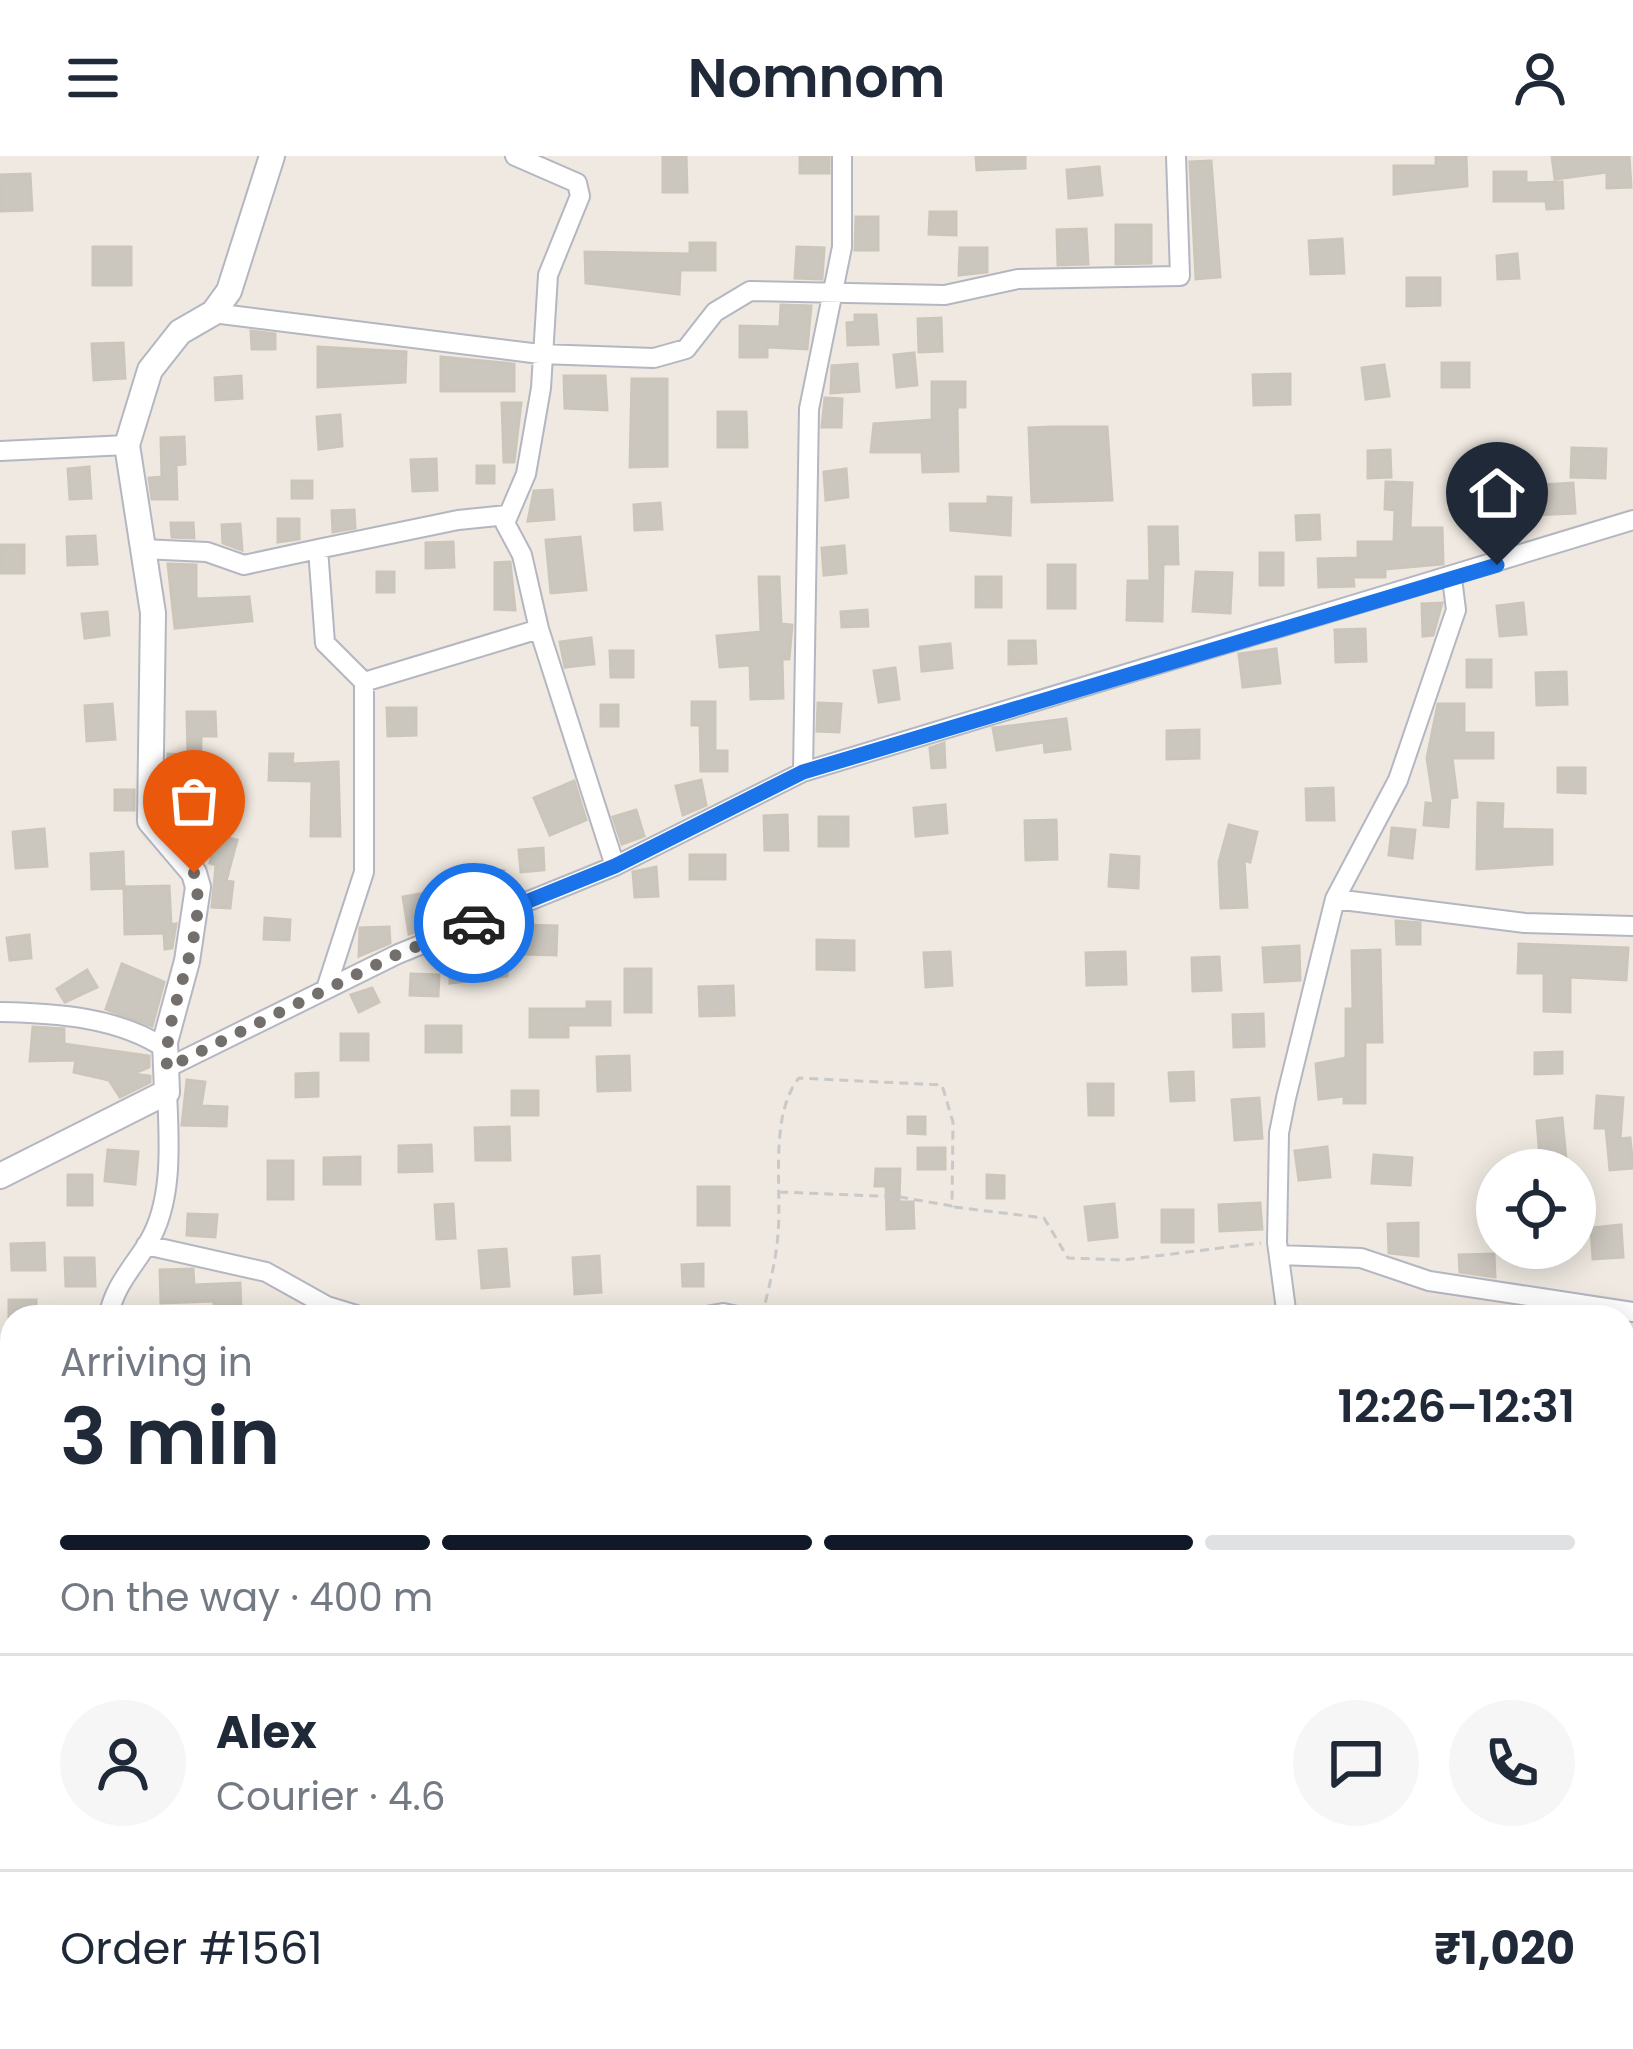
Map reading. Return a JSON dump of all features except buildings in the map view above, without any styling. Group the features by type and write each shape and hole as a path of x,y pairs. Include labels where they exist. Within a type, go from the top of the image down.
{"main road":[{"path":"0,1176 166,1070 198,887 194,873 150,821 154,613 128,445 150,370 181,332 213,313 229,291 272,156"}],"street":[{"path":"515,156 577,184 580,196 548,275 541,388 526,474 507,515 507,531 522,555 539,629 615,866"},
{"path":"803,772 809,409 842,247 842,156"},
{"path":"213,313 540,355 654,358 686,349 715,312 750,291 945,295 1018,278 1180,276 1176,156"},
{"path":"0,451 128,445"},
{"path":"142,549 208,552 244,565 458,520 507,515"},
{"path":"166,1070 398,954 615,866 803,772 1633,520"},
{"path":"318,549 325,644 364,682 364,872 326,989"},
{"path":"1285,1305 1278,1249 1279,1133 1335,899 1398,780 1456,610 1452,578"},
{"path":"364,682 539,629"},
{"path":"1335,899 1525,923 1633,926"},
{"path":"0,1012 113,1026 166,1070"},
{"path":"0,1027 36,1013"},
{"path":"111,1305 115,1287 146,1245 165,1185 166,1070"},
{"path":"146,1245 266,1272 325,1305"},
{"path":"1278,1249 1360,1258 1429,1281 1587,1305"},
{"path":"0,2002 0,2026"}],"path":[{"path":"764,1305 778,1238 786,1109 790,1090 800,1078 942,1085 953,1122 952,1206"},
{"path":"780,1192 899,1197 1045,1218 1068,1258 1123,1260 1161,1251 1278,1249"}],"way so far":[{"path":"194,873 198,887 187,961 165,1042 167,1068 398,954 474,923"}],"route":[{"path":"474,923 615,866 803,772 1497,565"}]}
